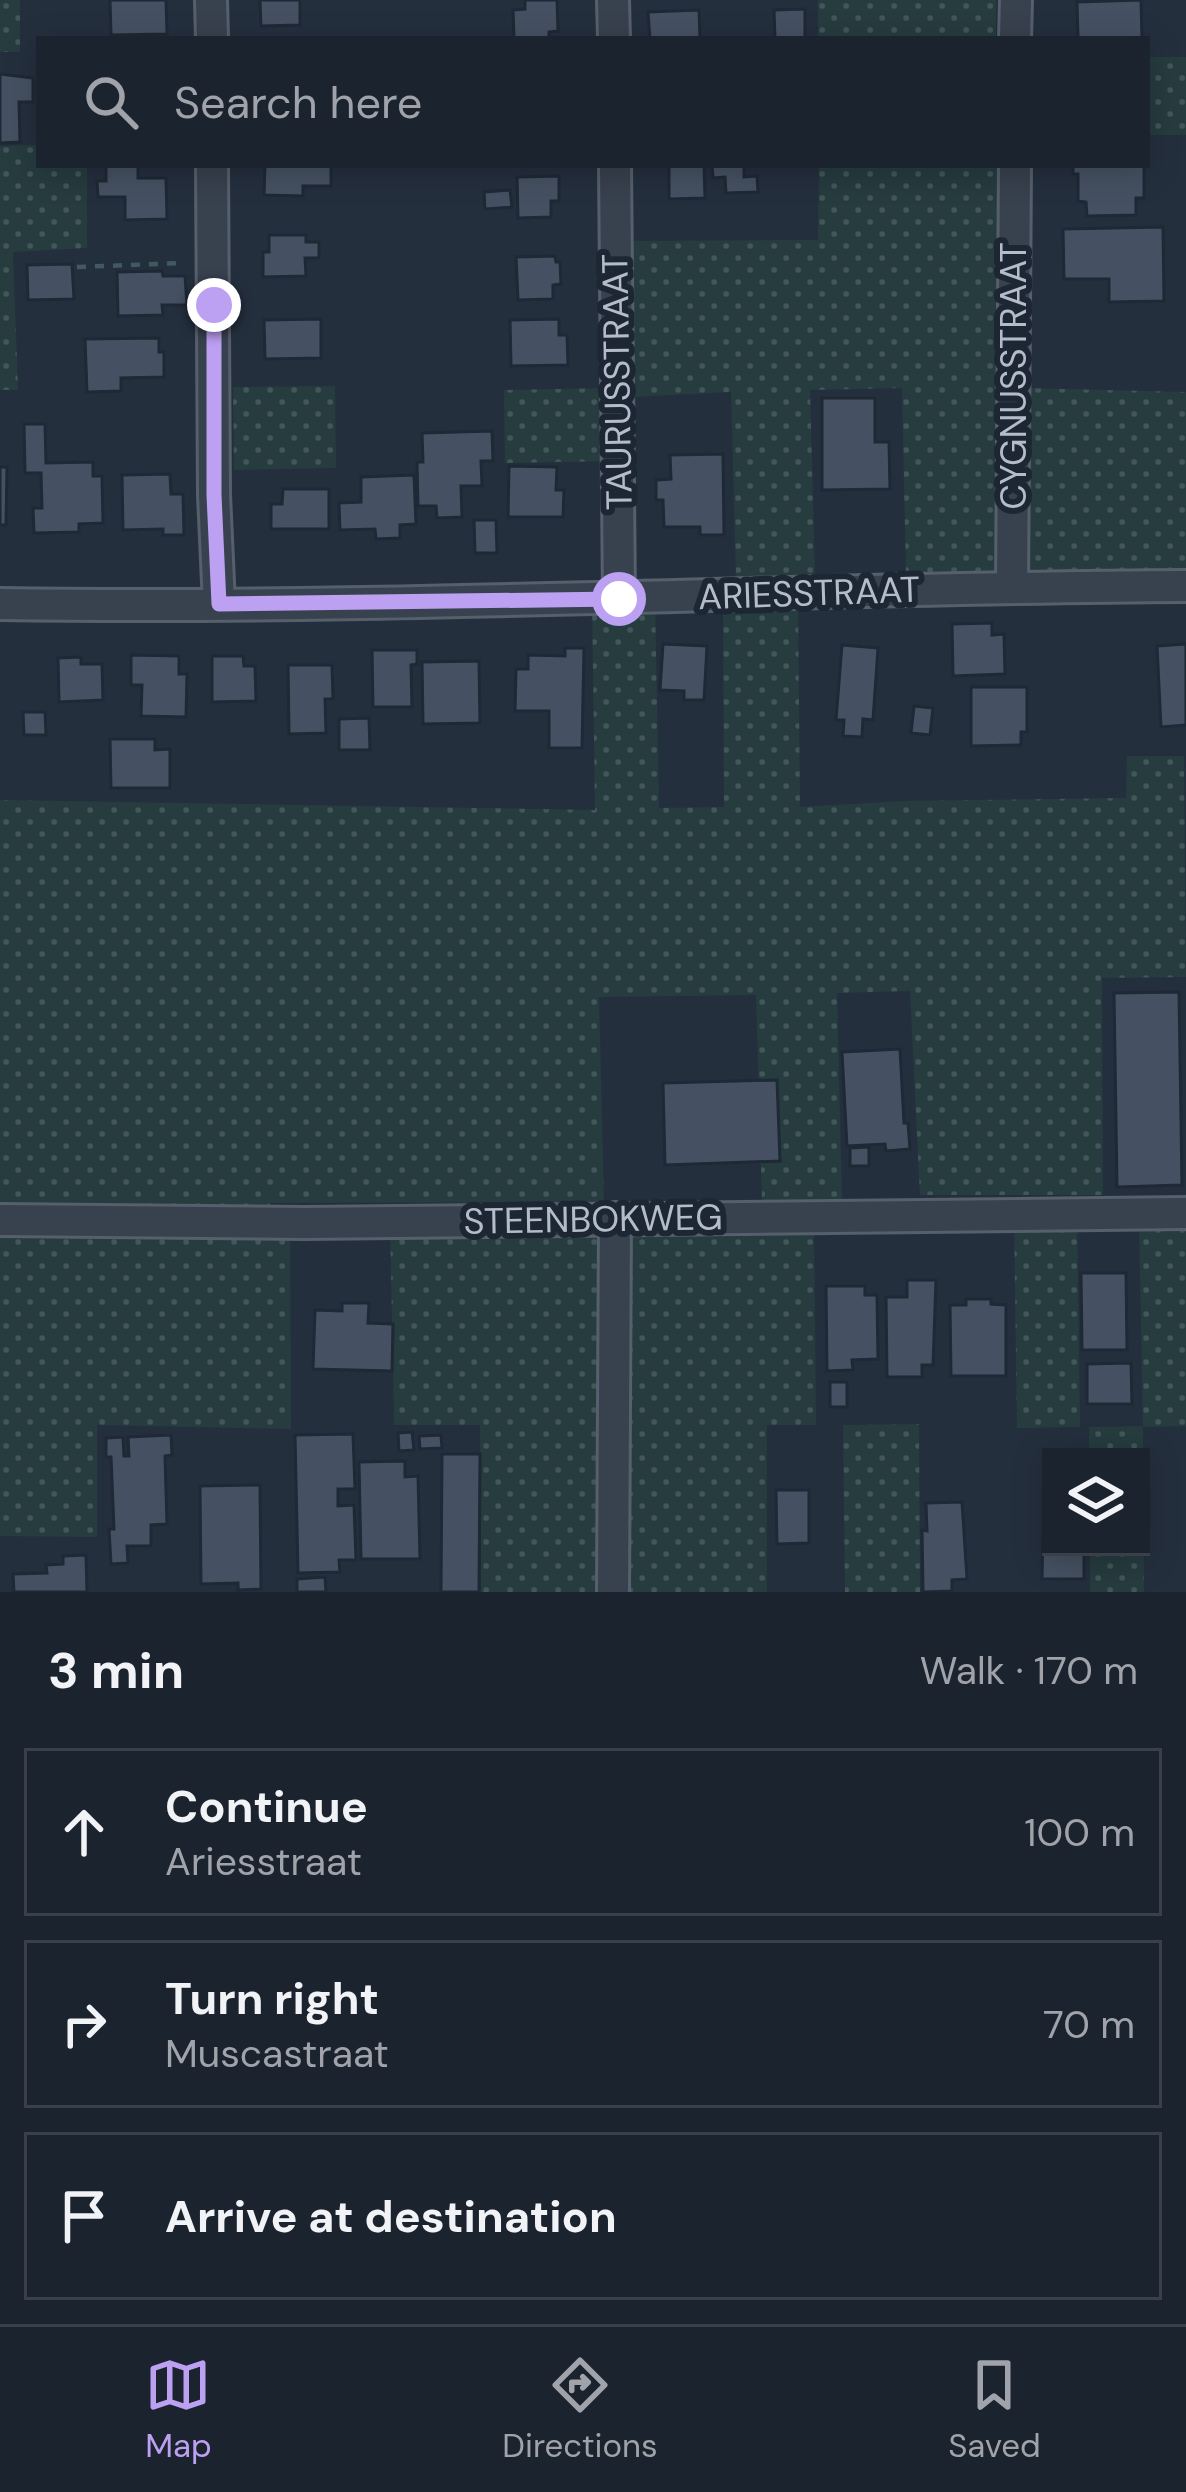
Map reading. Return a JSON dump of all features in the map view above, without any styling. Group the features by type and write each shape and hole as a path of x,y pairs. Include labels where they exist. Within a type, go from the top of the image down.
{"street":[{"path":"212,0 212,36"},
{"path":"613,0 614,36"},
{"path":"1016,0 1016,36"},
{"path":"212,168 219,604"},
{"name":"TAURUSSTRAAT","path":"615,168 619,599"},
{"name":"CYGNUSSTRAAT","path":"1012,586 1015,168"},
{"name":"ARIESSTRAAT","path":"0,604 619,599 1012,586 1186,586"},
{"name":"STEENBOKWEG","path":"0,1220 305,1223 1186,1213"},
{"path":"613,1592 615,1218"}],"path":[{"path":"77,267 213,261"}],"green space":[{"path":"0,0 20,0 20,52 0,52"},
{"path":"818,0 996,0 996,36 818,36"},
{"path":"1150,57 1186,57 1186,135 1150,135"},
{"path":"36,145 36,168 87,168 87,248 13,252 18,390 0,390 0,146"},
{"path":"819,168 998,168 1003,550 993,575 906,577 902,388 810,390 815,575 736,577 731,392 631,397 627,241 818,240"},
{"path":"335,386 336,468 234,470 233,387"},
{"path":"611,388 612,461 505,463 504,390"},
{"path":"1019,388 1186,392 1186,575 1032,575 1024,569"},
{"path":"798,598 800,807 1126,798 1127,756 1184,756 1186,977 1102,978 1103,1195 920,1195 910,991 837,993 842,1200 762,1200 756,995 599,997 604,1202 270,1203 269,1213 290,1216 291,1429 97,1425 97,1537 0,1536 0,800 595,810 592,601 655,600 659,808 724,807 723,599"},
{"path":"1077,1214 1080,1427 1017,1428 1014,1215"},
{"path":"814,1216 816,1425 767,1425 767,1592 616,1592 629,1231"},
{"path":"390,1217 604,1225 605,1592 481,1592 480,1425 394,1425"},
{"path":"1139,1219 1186,1219 1186,1426 1143,1427 1143,1448 1089,1448 1089,1427 1143,1426"},
{"path":"919,1424 920,1592 845,1592 843,1425"},
{"path":"1090,1556 1144,1556 1144,1592 1090,1592"}],"building":[{"path":"110,0 166,0 167,34 111,35"},
{"path":"260,0 300,0 300,25 261,26"},
{"path":"525,0 557,0 558,31 549,36 514,36 513,10 525,9"},
{"path":"1141,0 1142,36 1078,36 1077,2"},
{"path":"805,9 805,36 775,36 774,10"},
{"path":"699,10 700,36 650,36 648,12"},
{"path":"0,74 33,78 33,102 19,102 20,142 0,143"},
{"path":"106,168 138,168 138,178 166,178 167,219 125,220 125,197 98,197 97,181 106,181"},
{"path":"265,168 331,168 331,186 303,186 303,196 264,195"},
{"path":"669,168 704,168 705,198 669,199"},
{"path":"712,168 744,168 744,177 757,176 758,192 726,193 725,177 713,178"},
{"path":"1073,168 1144,168 1144,198 1136,198 1136,215 1087,216 1086,202 1078,201 1078,174 1073,174"},
{"path":"559,176 559,201 551,201 551,217 518,218 517,177"},
{"path":"510,190 512,207 485,209 484,192"},
{"path":"1163,227 1164,301 1109,302 1109,279 1064,279 1063,229"},
{"path":"269,235 306,235 306,242 319,242 319,258 305,258 306,276 263,277"},
{"path":"555,256 560,262 561,284 553,285 553,299 518,300 516,257"},
{"path":"72,264 74,299 28,300 27,265"},
{"path":"162,271 163,276 185,276 187,305 162,305 163,315 118,316 117,272"},
{"path":"321,319 321,358 265,359 264,320"},
{"path":"559,319 559,335 567,335 568,365 511,366 510,320"},
{"path":"159,338 164,377 121,378 121,391 87,392 85,339"},
{"path":"822,398 875,398 875,442 889,442 890,489 822,490"},
{"path":"24,424 45,424 46,463 93,462 93,476 102,476 103,523 79,524 79,532 34,533 33,508 42,508 41,473 25,473"},
{"path":"492,431 493,461 481,461 482,486 461,486 462,517 437,518 436,506 418,506 422,433"},
{"path":"723,454 724,535 700,535 700,527 664,527 656,480 671,479 670,455"},
{"path":"509,466 557,467 556,490 564,490 563,517 508,517"},
{"path":"0,467 7,467 6,525 0,525"},
{"path":"170,474 171,494 183,494 184,535 163,535 163,529 123,530 122,475"},
{"path":"414,475 416,524 400,525 400,538 376,539 375,529 340,530 339,503 361,502 361,477"},
{"path":"283,489 329,489 329,529 271,529 271,504 282,504"},
{"path":"474,520 496,520 497,553 475,553"},
{"path":"992,623 992,635 1004,634 1005,674 953,676 952,624"},
{"path":"663,644 707,646 704,700 684,700 684,691 660,690"},
{"path":"1186,644 1186,725 1161,727 1157,646"},
{"path":"842,645 878,648 873,720 863,719 862,737 843,736 844,720 836,720"},
{"path":"565,648 584,648 582,748 549,748 549,711 515,711 516,669 528,669 528,655 565,656"},
{"path":"372,650 417,650 417,664 411,665 412,707 373,707"},
{"path":"131,655 179,656 179,674 187,674 186,717 141,716 142,685 131,685"},
{"path":"212,656 243,656 244,666 255,666 256,701 212,702"},
{"path":"81,657 81,664 102,664 103,700 59,702 58,658"},
{"path":"479,661 480,723 423,724 422,662"},
{"path":"288,665 332,665 333,699 325,699 326,733 289,734"},
{"path":"971,687 1027,687 1027,732 1021,732 1021,745 971,746"},
{"path":"914,706 933,708 930,735 911,733"},
{"path":"23,712 45,712 46,735 24,735"},
{"path":"369,718 370,750 339,750 339,719"},
{"path":"110,739 155,739 155,750 170,749 170,788 111,788"},
{"path":"1179,992 1182,1185 1117,1187 1114,993"},
{"path":"900,1049 910,1149 886,1151 885,1144 847,1146 842,1052"},
{"path":"777,1080 780,1161 665,1165 663,1083"},
{"path":"869,1147 869,1166 850,1166 850,1148"},
{"path":"1081,1273 1126,1273 1127,1350 1082,1350"},
{"path":"907,1280 936,1280 933,1365 922,1365 922,1377 887,1377 886,1297 907,1297"},
{"path":"826,1286 865,1286 865,1295 877,1295 878,1359 852,1360 853,1370 827,1371"},
{"path":"966,1299 991,1299 991,1304 1006,1305 1006,1376 951,1376 950,1305 966,1305"},
{"path":"342,1303 369,1303 368,1323 393,1324 392,1371 313,1369 315,1310 342,1311"},
{"path":"1131,1363 1132,1404 1087,1404 1087,1364"},
{"path":"830,1382 847,1382 847,1407 830,1407"},
{"path":"412,1432 414,1450 399,1451 398,1433"},
{"path":"353,1434 355,1489 338,1489 338,1506 354,1505 356,1560 339,1560 340,1572 298,1573 295,1435"},
{"path":"171,1435 172,1455 165,1456 167,1524 151,1525 151,1546 127,1546 128,1563 111,1564 109,1529 114,1529 106,1438 123,1437 124,1456 129,1456 128,1437"},
{"path":"441,1435 442,1448 420,1449 419,1436"},
{"path":"442,1454 480,1454 479,1592 441,1592"},
{"path":"405,1461 405,1477 418,1476 420,1559 361,1559 359,1462"},
{"path":"260,1485 261,1589 238,1590 238,1583 201,1584 200,1486"},
{"path":"776,1490 809,1490 809,1543 777,1544"},
{"path":"962,1502 967,1579 952,1580 952,1591 923,1592 926,1503"},
{"path":"86,1555 87,1592 14,1592 13,1574 47,1573 46,1565 63,1564 63,1556"},
{"path":"1042,1556 1084,1556 1084,1579 1042,1579"},
{"path":"325,1577 326,1592 297,1592 297,1579"}],"route":[{"path":"214,305 219,604 619,599"}]}
